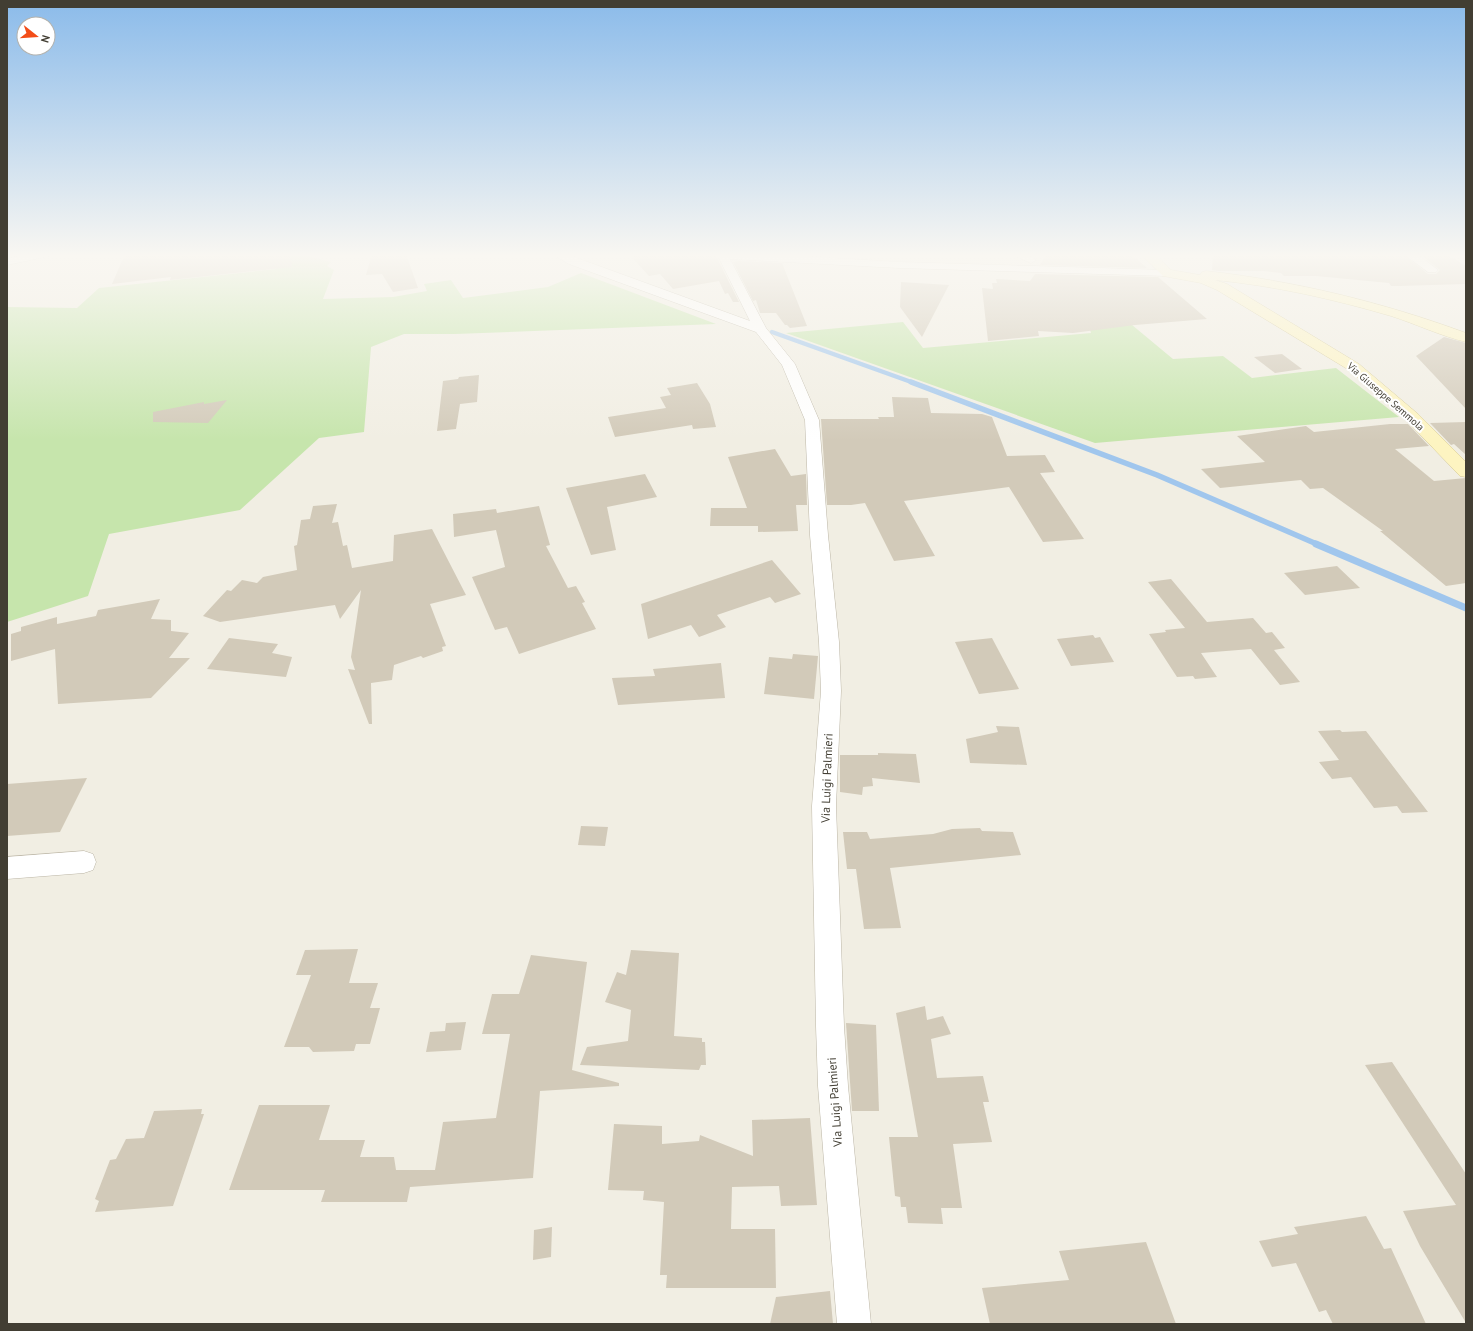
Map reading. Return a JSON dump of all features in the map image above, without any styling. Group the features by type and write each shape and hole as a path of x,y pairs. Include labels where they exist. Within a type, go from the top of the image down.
{"street":[{"path":"724,316 760,329"},
{"name":"Via Luigi Palmieri","path":"754,316 760,329 788,364 812,420 819,535 829,642 831,691 824,806 830,1026 834,1094 854,1324"},
{"name":"Via Giuseppe Semmola","path":"1271,316 1348,363 1412,418 1466,472"},
{"name":"Via Giuseppe Semmola","path":"1403,316 1466,338"},
{"path":"7,868 84,862"}],"green space":[{"path":"7,316 695,316 716,324 455,334 404,334 371,347 364,432 319,438 240,510 109,534 88,596 7,622"},
{"path":"1086,316 1121,316 1173,359 1223,356 1252,378 1336,368 1399,417 1095,443 786,333 903,322 923,348 1091,333"}],"building":[{"path":"778,316 803,316 807,326 790,328 785,325"},
{"path":"907,316 933,316 922,337"},
{"path":"985,316 1204,316 1207,319 1135,325 1073,333 1038,331 1039,336 988,341"},
{"path":"1444,337 1466,343 1466,409 1416,356"},
{"path":"1282,354 1302,369 1275,373 1254,357"},
{"path":"479,375 477,402 460,404 456,429 437,431 443,381 458,379 459,377"},
{"path":"697,383 710,404 716,427 693,429 692,425 615,437 608,417 666,408 660,397 671,395 667,388"},
{"path":"892,397 928,398 931,413 982,414 992,417 1007,456 1045,455 1055,472 1040,473 1084,539 1043,542 1009,487 904,501 935,556 894,561 865,503 851,505 827,505 821,419 879,419 878,417 894,417"},
{"path":"227,400 208,423 153,422 153,412 204,402 204,404"},
{"path":"1466,422 1466,455 1454,444 1451,445 1430,423"},
{"path":"1390,424 1408,424 1429,446 1395,449 1434,481 1466,478 1466,583 1446,586 1380,531 1383,531 1323,488 1310,489 1301,480 1220,488 1201,469 1265,462 1237,436 1306,426 1314,432"},
{"path":"775,449 791,476 806,474 807,505 796,505 798,531 758,532 758,526 710,526 711,508 747,508 728,457"},
{"path":"645,474 657,497 607,507 616,550 591,555 566,488"},
{"path":"337,504 332,523 338,522 343,546 347,545 352,568 393,561 394,535 432,529 466,595 430,604 446,646 442,647 443,651 423,658 421,656 394,665 392,680 371,683 372,724 369,724 348,669 355,670 351,657 361,590 340,619 335,605 220,622 203,616 227,590 231,591 242,580 257,583 263,577 297,570 294,546 297,545 301,520 310,519 313,506"},
{"path":"539,506 550,545 546,546 568,588 576,586 585,602 582,603 596,629 519,654 507,627 495,630 472,577 505,567 496,530 454,537 453,514 496,509 497,513"},
{"path":"772,560 801,594 775,603 770,597 717,615 726,627 699,637 691,625 648,639 641,604"},
{"path":"1337,566 1360,588 1305,595 1284,573"},
{"path":"1171,579 1207,622 1253,618 1266,633 1272,632 1285,648 1274,650 1300,682 1280,685 1251,649 1201,653 1217,677 1195,679 1193,676 1177,677 1149,634 1166,632 1165,630 1185,628 1148,582"},
{"path":"160,599 151,619 171,620 171,631 189,633 169,658 190,658 151,698 58,704 55,649 11,661 11,634 21,631 21,627 57,617 57,624 96,616 98,610"},
{"path":"1093,635 1095,638 1100,637 1114,662 1071,666 1057,639"},
{"path":"229,638 278,644 272,653 292,657 286,677 207,669"},
{"path":"992,638 1019,689 979,694 955,642"},
{"path":"793,654 818,656 814,699 764,694 769,657 792,659"},
{"path":"721,663 725,698 618,705 612,678 655,676 653,669"},
{"path":"996,726 1019,727 1027,765 970,763 966,739 998,732"},
{"path":"1340,730 1342,732 1366,731 1428,812 1402,813 1397,806 1374,808 1351,777 1332,779 1319,762 1339,760 1318,731"},
{"path":"878,753 916,754 920,783 872,778 873,786 863,787 862,795 840,792 840,755 878,755"},
{"path":"87,778 60,832 7,836 7,784"},
{"path":"581,826 608,827 605,846 578,845"},
{"path":"980,828 982,831 1013,832 1021,855 890,868 901,928 864,929 856,869 847,869 843,832 867,832 870,839 933,834 952,829"},
{"path":"358,949 349,983 378,983 370,1008 380,1008 370,1044 356,1044 354,1051 313,1052 309,1047 284,1047 311,975 296,975 305,950"},
{"path":"631,950 679,953 674,1036 702,1038 702,1042 705,1042 706,1065 701,1065 699,1070 580,1065 587,1047 628,1041 631,1010 605,1002 617,972 626,975"},
{"path":"531,955 587,962 572,1070 619,1083 619,1086 540,1091 533,1178 410,1187 407,1202 321,1202 325,1190 229,1190 259,1105 330,1105 319,1140 365,1140 360,1157 394,1157 396,1170 435,1170 443,1122 496,1118 510,1034 482,1034 492,994 519,994"},
{"path":"925,1006 927,1020 943,1016 951,1034 931,1039 937,1078 983,1076 989,1102 983,1102 992,1142 953,1144 962,1208 941,1208 943,1224 908,1223 906,1207 901,1207 900,1197 895,1196 889,1137 918,1137 896,1013"},
{"path":"466,1022 461,1050 426,1052 430,1032 445,1031 446,1023"},
{"path":"846,1023 876,1025 879,1111 852,1111"},
{"path":"1392,1062 1466,1174 1466,1323 1420,1246 1403,1211 1456,1205 1365,1065"},
{"path":"202,1109 201,1114 204,1114 173,1206 95,1212 99,1201 95,1199 110,1160 116,1159 126,1139 144,1138 154,1111"},
{"path":"810,1118 817,1205 781,1206 779,1186 732,1187 731,1229 775,1229 776,1288 666,1288 667,1275 660,1275 664,1202 643,1200 644,1191 608,1190 614,1124 662,1126 662,1144 699,1141 700,1135 753,1156 752,1120"},
{"path":"1366,1216 1384,1249 1391,1248 1426,1324 1333,1324 1326,1310 1319,1312 1296,1263 1272,1267 1259,1241 1298,1234 1294,1227"},
{"path":"552,1227 551,1257 533,1260 534,1230"},
{"path":"1146,1242 1176,1324 990,1324 982,1288 1069,1280 1059,1251"},
{"path":"830,1291 833,1324 770,1324 776,1297"}],"waterway":[{"path":"772,332 914,383"},
{"path":"911,382 1157,475 1319,545"},
{"path":"1316,544 1466,608"}]}
